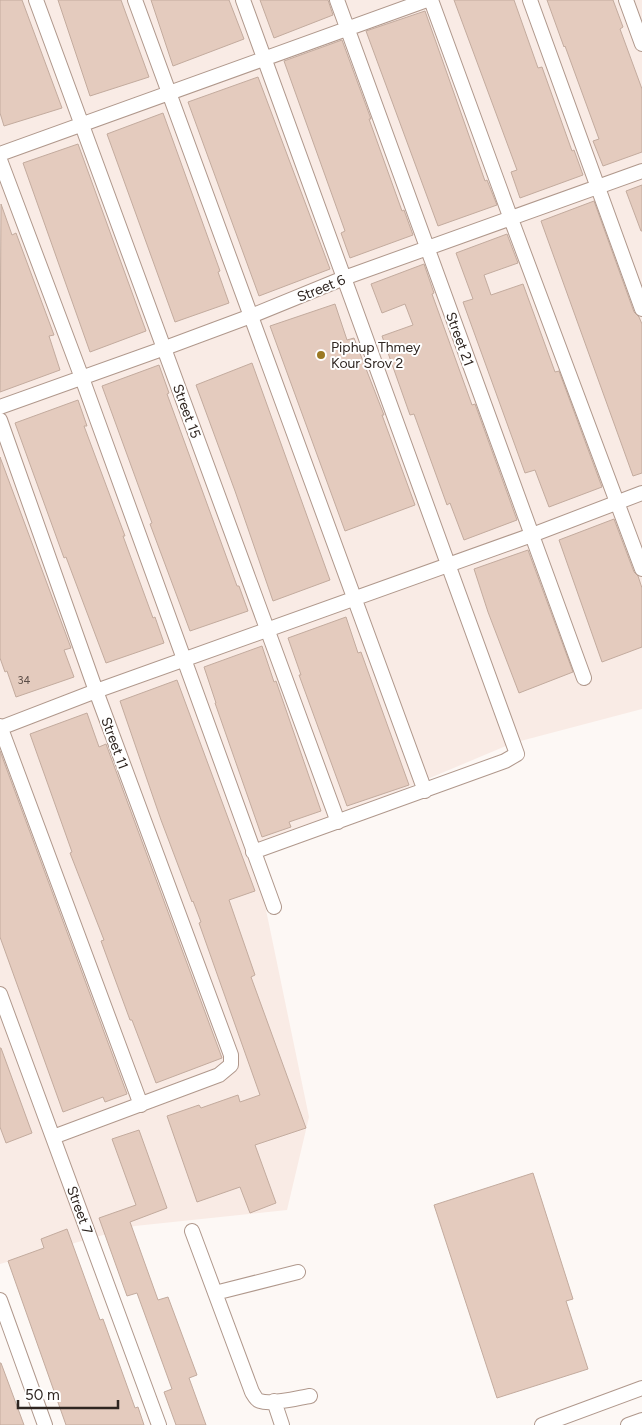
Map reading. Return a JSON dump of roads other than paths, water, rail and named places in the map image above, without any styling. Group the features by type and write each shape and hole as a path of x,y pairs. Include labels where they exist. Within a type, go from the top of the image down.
{"street":[{"name":"Street 15","path":"36,0 338,822"},
{"path":"135,0 425,791"},
{"path":"243,0 517,754 505,761 425,791 253,852"},
{"name":"Street 21","path":"337,0 584,678"},
{"path":"0,154 427,0"},
{"path":"432,0 511,219 642,569"},
{"path":"530,0 642,310"},
{"path":"626,0 642,44"},
{"path":"0,160 82,378 274,907"},
{"name":"Street 6","path":"0,407 165,348 344,278 642,170"},
{"name":"Street 11","path":"0,420 96,691 231,1055 231,1065 220,1075 141,1105"},
{"path":"53,1137 141,1105 0,727 642,494"},
{"name":"Street 7","path":"0,994 159,1425"},
{"path":"192,1231 252,1392 256,1398 261,1402 310,1396"},
{"path":"215,1293 298,1272"},
{"path":"0,1300 45,1425"},
{"path":"546,1424 642,1388"},
{"path":"274,1401 282,1425"},
{"path":"628,1425 642,1420"}],"place":[{"name":"Piphup Thmey Kour Srov 2","path":"321,355"}]}
